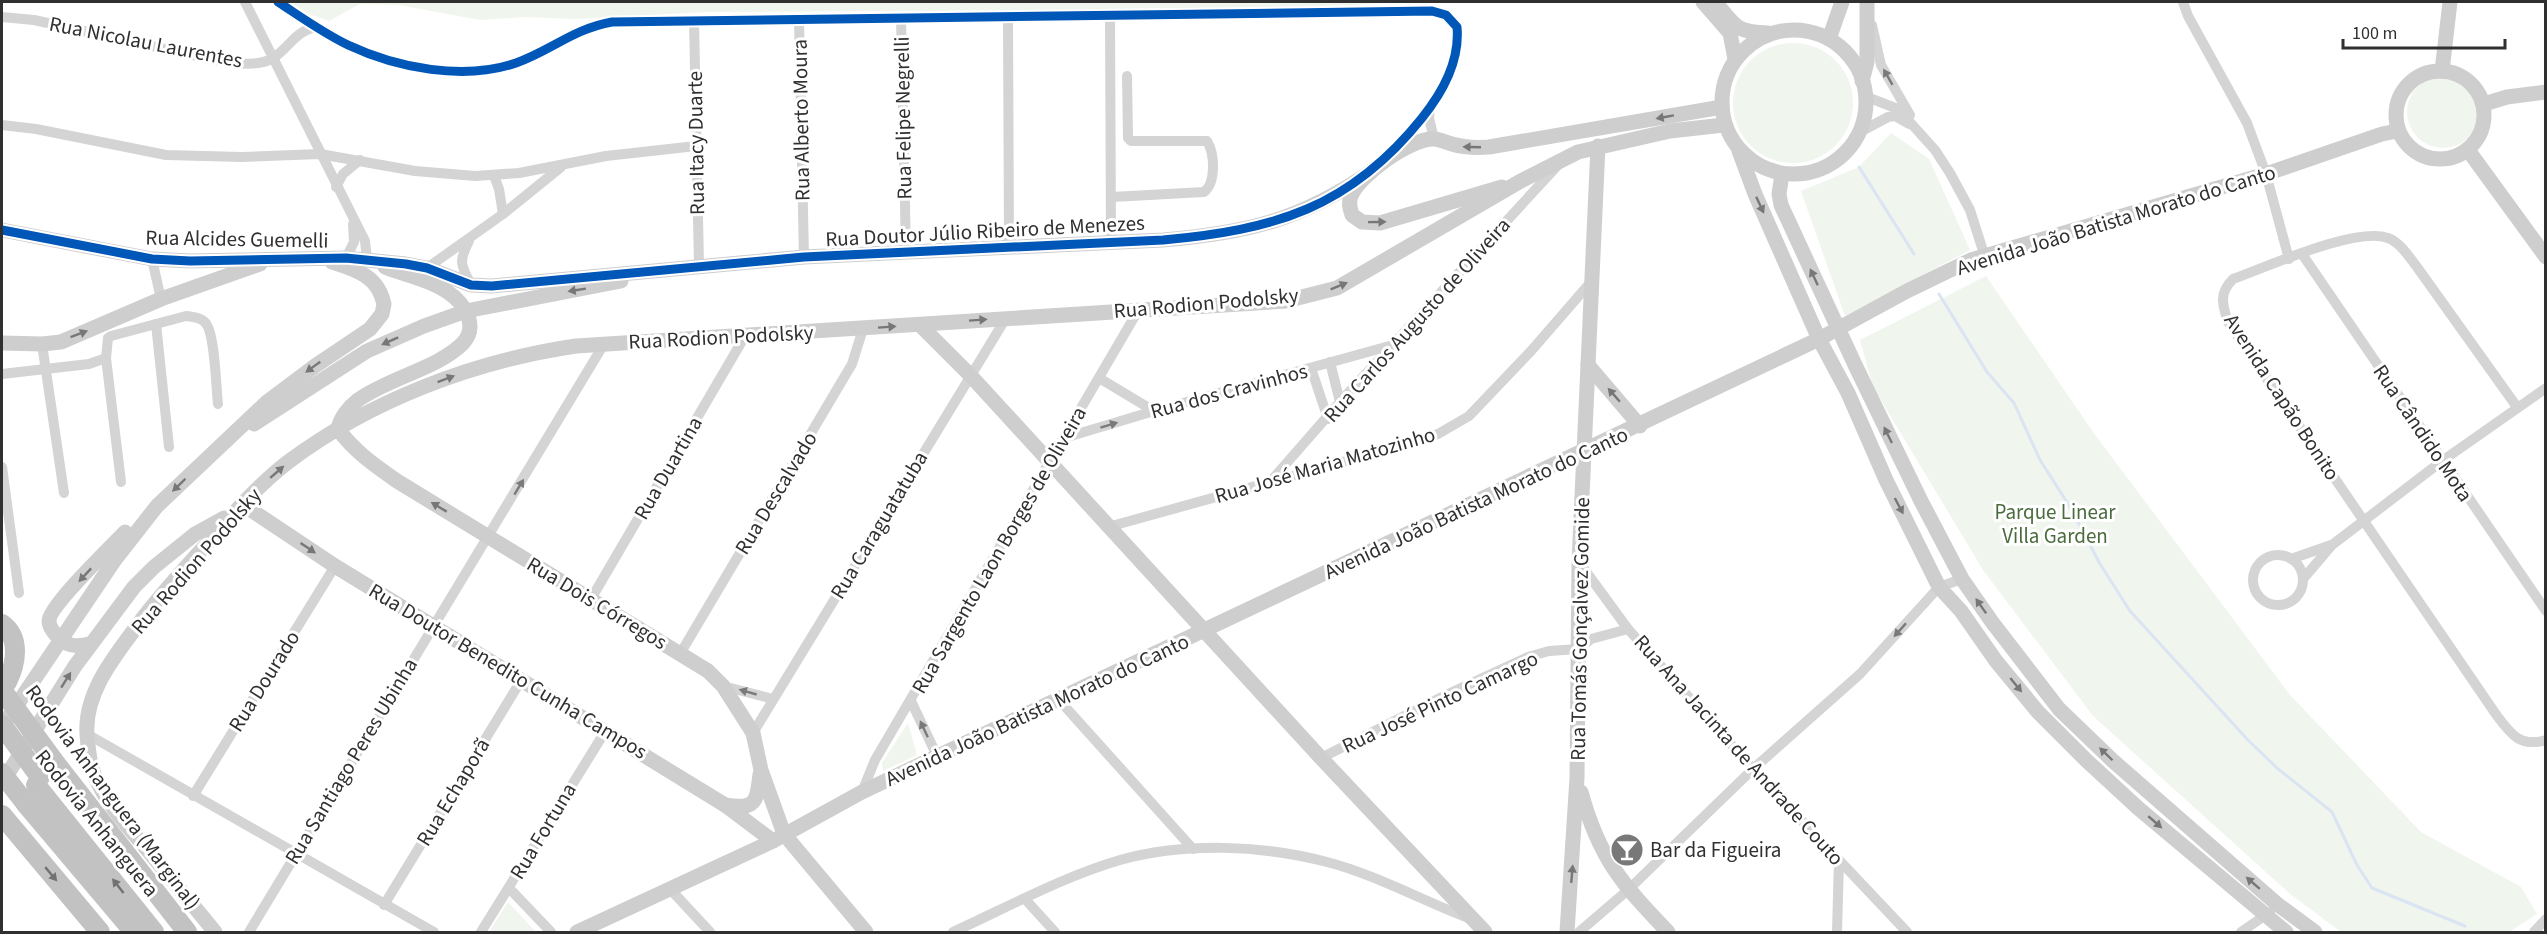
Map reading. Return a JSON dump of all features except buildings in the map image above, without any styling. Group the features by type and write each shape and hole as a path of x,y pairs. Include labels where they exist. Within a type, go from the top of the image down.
{"highway":[{"path":"2,624 8,628 15,652 15,662 4,686"},
{"name":"Rodovia Anhanguera (Marginal)","path":"4,686 53,760 187,933"},
{"path":"2,726 38,781"},
{"name":"Rodovia Anhanguera","path":"2,745 38,781 154,933"},
{"name":"Rodovia Anhanguera","path":"2,773 134,933"},
{"path":"7,822 100,933"}],"street":[{"path":"245,2 364,241 366,260 447,291 459,301 471,327 464,342 449,353 358,400 339,421 338,429"},
{"name":"Rua Doutor Júlio Ribeiro de Menezes","path":"278,2 349,45 380,56 451,71 494,70 519,62 590,26 612,22 1432,11 1446,15 1457,27 1459,41 1455,62 1430,107 1412,130 1372,171 1314,207 1257,226 1216,236 804,257 654,272 590,275 492,286 471,285 427,268 366,260"},
{"path":"1703,2 1730,33 1735,59"},
{"path":"1715,2 1739,29 1747,33 1791,30 1811,32 1830,39 1852,59 1863,81 1867,97 1860,132 1847,152 1828,166 1806,174 1782,174 1758,166 1739,151"},
{"path":"1830,39 1842,2"},
{"path":"1863,81 1867,62 1867,2"},
{"path":"1867,2 1881,64 1917,128 1950,173 1970,210 1985,257"},
{"path":"2183,2 2188,16 2247,123 2266,174 2289,259"},
{"path":"2442,71 2450,2"},
{"path":"1110,16 1111,242"},
{"name":"Rua Nicolau Laurentes","path":"2,17 34,20 232,63 272,59 295,37 316,27"},
{"name":"Rua Felipe Negrelli","path":"901,18 906,253"},
{"path":"1008,18 1010,248"},
{"name":"Rua Alberto Moura","path":"799,19 804,257"},
{"name":"Rua Itacy Duarte","path":"694,21 699,266"},
{"path":"1771,33 1751,43 1735,59 1726,75 1721,93 1724,125 1739,151 1819,339 1848,393 1886,480 1939,587 1961,611 1996,660 2046,720 2138,808 2286,933"},
{"path":"2442,71 2464,78 2473,85 2484,104 2485,117 2477,141 2468,150 2445,160 2420,155 2409,148 2397,131 2395,112 2398,99 2416,78 2429,72 2442,71"},
{"path":"1112,197 1204,192 1212,182 1211,152 1208,141 1131,141 1128,138 1127,76"},
{"path":"2484,104 2546,92"},
{"path":"1867,97 1898,109 1917,128"},
{"path":"1430,107 1429,118 1434,139"},
{"path":"1519,182 1380,224 1362,222 1352,215 1349,205 1350,197 1372,171 1418,141 1434,139 1470,148 1489,147 1722,107"},
{"path":"1860,132 1881,119 1895,116 1917,128"},
{"name":"Rua Rodion Podolsky","path":"215,933 109,802 94,775 87,734 90,707 107,668 157,600 238,508 288,462 338,429 411,392 484,365 549,350 604,344 1286,301 1337,288 1519,182 1565,158 1598,146 1670,131 1724,125"},
{"path":"2,126 36,129 147,152 187,157 320,154 416,171 494,176 606,156 696,146"},
{"name":"Avenida João Batista Morato do Canto","path":"577,933 778,838 862,792 1060,701 1584,450 1640,426 1839,330 1916,287 1971,261 2266,174 2382,134 2397,131"},
{"name":"Rua Tomás Gonçalvez Gomide","path":"1567,933 1577,778 1579,562 1598,146"},
{"path":"2468,150 2546,257"},
{"name":"Rua Carlos Augusto de Oliveira","path":"1270,482 1328,419 1340,402 1565,158"},
{"path":"336,187 343,174 360,160"},
{"path":"427,268 503,214 564,165"},
{"path":"1782,174 1779,194 1781,205 1887,434 1962,579 1992,622 2059,709 2132,778 2277,904 2315,933"},
{"path":"494,176 499,189 503,214"},
{"path":"346,258 354,242 353,220"},
{"name":"Rua Alcides Guemelli","path":"2,230 152,259 190,261 346,258 366,260"},
{"name":"Avenida Capão Bonito","path":"2517,407 2488,363 2401,247 2389,238 2355,237 2233,279 2224,288 2222,301 2228,322 2510,732 2521,741 2534,744 2546,740"},
{"path":"471,238 461,259 461,266 471,285"},
{"name":"Rua Cândido Mota","path":"2302,254 2546,610"},
{"path":"2,726 59,639 114,561 157,506 267,402 370,329 382,314 384,304 382,294 370,278 363,273 318,258"},
{"path":"152,259 161,299"},
{"path":"2,343 61,342 161,299 276,259"},
{"path":"221,445 367,351 465,311 604,285 654,272"},
{"name":"Rua José Maria Matozinho","path":"1108,527 1411,443 1455,426 1469,416 1531,351 1590,283"},
{"name":"Rua Sargento Laon Borges de Oliveira","path":"862,792 875,760 1139,309"},
{"path":"121,482 106,358 108,338 186,316 195,317 207,325 218,404"},
{"name":"Rua Caraguatatuba","path":"753,733 969,375 1006,318"},
{"path":"156,324 169,447"},
{"path":"920,325 969,375 1485,933"},
{"name":"Rua Descalvado","path":"680,654 852,364 863,329"},
{"name":"Rua Duartina","path":"591,599 745,336"},
{"path":"42,344 64,493"},
{"name":"Rua Santiago Peres Ubinha","path":"249,933 604,344"},
{"name":"Rua dos Cravinhos","path":"1064,438 1393,344"},
{"path":"2,374 89,364 106,358"},
{"path":"1330,362 1340,402"},
{"path":"1588,365 1640,426"},
{"path":"1311,368 1328,419"},
{"path":"1099,378 1154,411"},
{"path":"2332,545 2290,559 2275,556 2261,562 2253,576 2256,591 2268,603 2284,604 2298,595 2303,579 2332,545 2442,461 2546,388"},
{"name":"Rua Dois Córregos","path":"338,429 363,457 397,481 708,670 723,686 753,733 761,770 775,810 778,838"},
{"path":"2,467 19,593"},
{"path":"2,783 75,666 134,587 154,567 195,534 238,508"},
{"name":"Rua Doutor Benedito Cunha Campos","path":"238,508 606,730 751,824 778,838"},
{"path":"2290,559 2298,566 2303,579"},
{"name":"Rua Ana Jacinta de Andrade Couto","path":"1579,562 1628,629 1753,769 1907,933"},
{"name":"Rua Dourado","path":"193,796 335,566"},
{"path":"1579,933 1628,890 1753,769 1860,674 1939,587 1962,579"},
{"name":"Rua José Pinto Camargo","path":"1321,758 1446,695 1528,657 1549,651 1578,648 1591,639 1628,629"},
{"path":"59,639 71,646 92,643"},
{"name":"Rua Echaporã","path":"384,905 522,679"},
{"path":"723,686 773,699"},
{"path":"911,701 938,758"},
{"path":"1060,701 1193,849"},
{"name":"Rua Fortuna","path":"481,933 606,730"},
{"path":"87,734 434,933"},
{"path":"751,824 761,770"},
{"path":"1577,778 1590,826 1597,840 1628,890 1668,933"},
{"path":"725,805 745,807 760,803 775,810"},
{"path":"778,838 866,933"},
{"path":"953,933 1069,879 1121,860 1157,852 1193,849 1261,850 1328,862 1390,884 1474,920"},
{"path":"1837,933 1839,860"},
{"path":"509,888 551,933"},
{"path":"671,890 710,933"},
{"path":"1025,899 1055,933"},
{"path":"2241,933 2277,904"},
{"path":"2534,933 2546,919"}],"green space":[{"path":"290,2 1390,2 1210,9 707,12 575,19 525,17 480,20 399,5 360,4 329,21 309,14"},
{"path":"1793,43 1816,48 1835,61 1848,80 1853,103 1848,126 1835,145 1816,158 1793,163 1770,158 1751,145 1738,126 1733,103 1738,80 1751,61 1770,48"},
{"path":"2443,76 2463,82 2473,92 2479,112 2473,132 2463,142 2443,148 2423,142 2413,132 2407,112 2413,92 2423,82"},
{"path":"1891,133 1929,159 1970,250 1845,316 1801,191 1859,167"},
{"name":"Parque Linear Villa Garden","path":"1986,276 2093,432 2290,695 2421,832 2521,887 2537,914 2509,932 2341,932 2289,893 2093,716 1983,570 1873,387 1860,340"},
{"path":"908,723 917,755 883,771 882,763"},
{"path":"508,902 536,932 489,932"}],"waterway":[{"path":"1859,167 1914,254"},
{"path":"1939,294 1987,372 2014,403 2040,460 2130,611 2247,739 2277,768 2332,812 2357,865 2372,888 2465,926"}],"cycle path":[{"path":"2,230 152,259 190,261 346,258 406,264 427,268 471,285 492,286 804,257 1163,240 1203,236 1275,221 1307,209 1338,194 1367,174 1395,149 1437,97 1453,63 1457,39 1457,27 1446,15 1432,11 612,22 574,35 516,63 475,71 453,71 409,66 367,53 312,25 278,2"}],"place":[{"name":"Bar da Figueira","path":"1627,850"}]}
